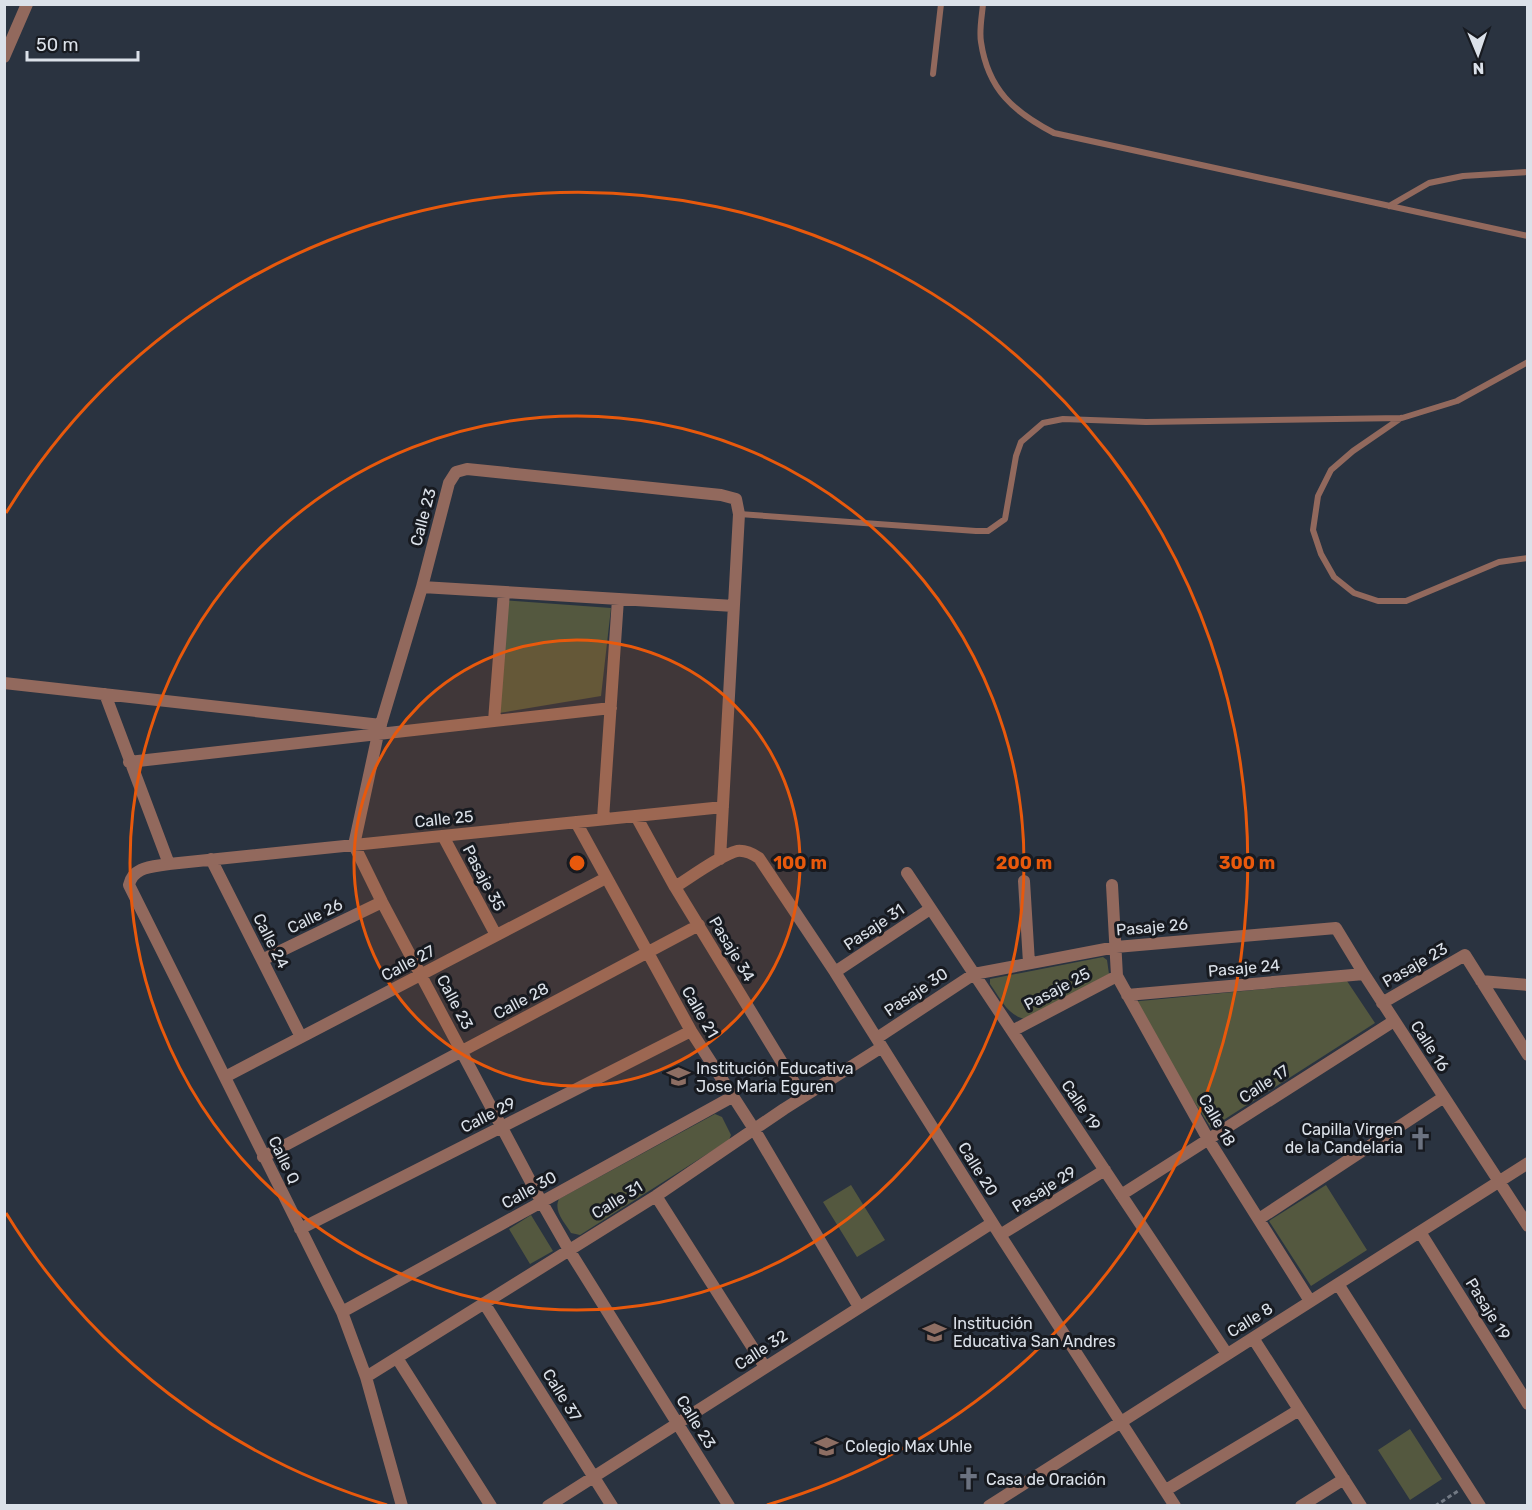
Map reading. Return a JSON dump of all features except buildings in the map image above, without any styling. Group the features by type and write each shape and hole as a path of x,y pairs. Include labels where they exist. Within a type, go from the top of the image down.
{"street":[{"path":"4,57 27,4"},
{"name":"Calle 23","path":"729,1506 569,1250 382,902 354,845 379,730 422,587 449,483 456,472 468,470 721,495 735,499 739,514"},
{"path":"675,887 720,860 739,514"},
{"path":"422,587 734,606"},
{"path":"494,722 504,592"},
{"path":"603,819 618,599"},
{"path":"4,683 379,730"},
{"path":"105,694 169,864"},
{"path":"129,762 379,730 494,722 611,708"},
{"name":"Calle 25","path":"169,864 723,807"},
{"name":"Pasaje 34","path":"636,816 675,887 803,1097"},
{"name":"Calle 21","path":"576,822 691,1031 754,1129 859,1307"},
{"name":"Pasaje 35","path":"443,836 496,935"},
{"name":"Calle 20","path":"720,860 737,851 750,852 759,858 835,972 1000,1235 1175,1506"},
{"name":"Calle 24","path":"211,859 301,1037"},
{"name":"Calle Q","path":"169,864 136,871 129,885 342,1312 366,1377 402,1506"},
{"name":"Calle 19","path":"907,873 1227,1354"},
{"name":"Calle 27","path":"225,1077 606,878"},
{"path":"1024,881 1029,963"},
{"name":"Calle 18","path":"1112,885 1117,976 1208,1139 1310,1301"},
{"name":"Calle 26","path":"262,960 382,902"},
{"name":"Pasaje 31","path":"835,972 930,909"},
{"name":"Calle 28","path":"263,1157 699,926"},
{"name":"Pasaje 26","path":"974,974 1116,947 1336,928"},
{"name":"Calle 16","path":"1336,928 1527,1226"},
{"name":"Pasaje 23","path":"1382,1003 1465,955 1481,981"},
{"name":"Pasaje 30","path":"879,1043 974,974"},
{"name":"Pasaje 24","path":"1127,995 1364,974"},
{"name":"Pasaje 25","path":"1012,1032 1117,976"},
{"path":"1481,981 1527,985"},
{"path":"1481,981 1527,1055"},
{"name":"Calle 17","path":"1121,1195 1394,1021"},
{"name":"Calle 29","path":"300,1229 691,1031"},
{"name":"Calle 31","path":"366,1377 656,1196 879,1043"},
{"name":"Calle 30","path":"342,1312 732,1097"},
{"path":"1259,1219 1444,1098"},
{"name":"Calle 8","path":"990,1506 1527,1163"},
{"name":"Pasaje 29","path":"1000,1235 1105,1170"},
{"path":"656,1196 765,1367"},
{"name":"Calle 32","path":"548,1506 992,1222"},
{"name":"Pasaje 19","path":"1420,1232 1527,1404"},
{"path":"1338,1284 1480,1506"},
{"name":"Calle 37","path":"484,1303 612,1506"},
{"path":"1253,1338 1361,1506"},
{"path":"397,1358 491,1506"},
{"path":"1166,1490 1299,1410"},
{"path":"1302,1506 1344,1479"}],"lane":[{"path":"933,74 941,4"},
{"path":"983,4 980,41 993,81 1003,98 1028,119 1054,133 1527,237"},
{"path":"1388,206 1429,183 1462,176 1527,172"},
{"path":"1527,362 1457,400 1402,418 1353,451 1332,470 1318,496 1313,530 1321,554 1334,578 1354,593 1378,601 1406,601 1499,561 1527,558"},
{"path":"739,514 988,531 1005,519 1016,456 1022,442 1043,423 1063,419 1146,422 1402,418"}],"path":[{"path":"1435,1506 1467,1486"}],"green space":[{"path":"501,600 611,608 601,696 493,714"},
{"path":"1103,957 1107,960 1109,974 1025,1019 1009,1010 990,984 990,979"},
{"path":"1347,981 1375,1023 1211,1128 1130,1002"},
{"path":"715,1114 722,1117 731,1135 729,1140 580,1235 571,1233 559,1212 559,1199"},
{"path":"851,1185 885,1240 857,1257 823,1202"},
{"path":"1326,1185 1367,1250 1311,1286 1269,1221"},
{"path":"531,1215 553,1251 530,1264 509,1229"},
{"path":"1410,1429 1442,1479 1410,1500 1378,1450"}],"place":[{"name":"Institución Educativa Jose Maria Eguren","path":"678,1077"},
{"name":"Capilla Virgen de la Candelaria","path":"1421,1138"},
{"name":"Institución Educativa San Andres","path":"935,1332"},
{"name":"Colegio Max Uhle","path":"827,1446"},
{"name":"Casa de Oración","path":"968,1479"}]}
